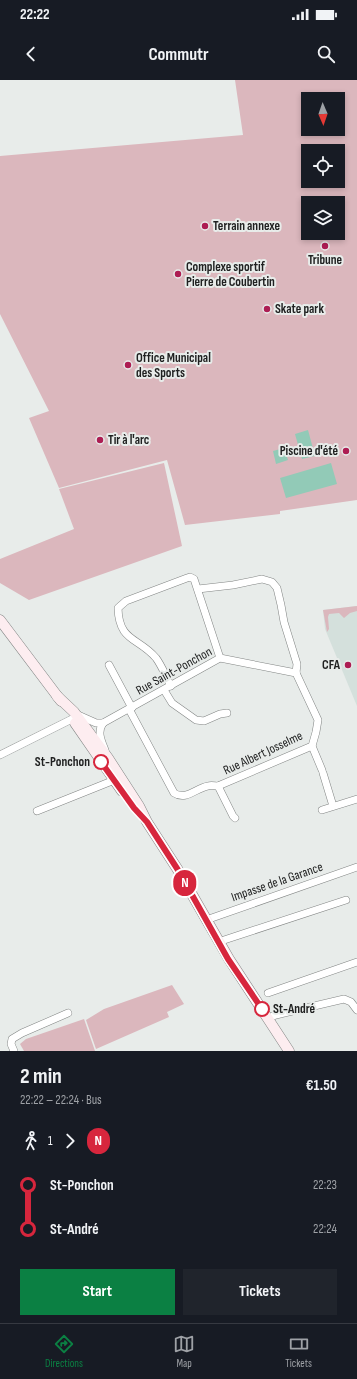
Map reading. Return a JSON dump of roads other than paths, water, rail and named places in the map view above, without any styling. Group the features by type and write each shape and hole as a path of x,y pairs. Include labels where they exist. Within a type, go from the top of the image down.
{"main road":[{"path":"0,620 74,719 93,750 118,779"},
{"path":"74,719 97,726 108,758 134,808 147,822 178,870 218,942 289,1051"}],"street":[{"path":"171,686 156,659 122,630 118,608 126,601 190,577 194,579 220,658"},
{"name":"Rue Albert Josselme","path":"109,665 174,793 181,796 185,796 209,785 218,786 312,746 318,720 296,673 297,664 284,622 277,588 272,582 262,579 233,585 198,589"},
{"name":"Rue Saint-Ponchon","path":"97,726 131,709 220,658 296,673"},
{"path":"164,690 172,703 196,720 204,721 220,714 227,714"},
{"path":"0,755 74,719"},
{"path":"93,750 90,742 97,726"},
{"path":"312,746 333,806"},
{"path":"37,811 118,779"},
{"path":"218,786 235,818"},
{"path":"322,810 357,799"},
{"name":"Impasse de la Garance","path":"206,920 357,867"},
{"path":"218,942 346,900"},
{"path":"268,993 357,962"},
{"path":"268,1018 344,1000 351,1002 357,1010"},
{"path":"14,1051 11,1044 12,1039 22,1032 68,1013"}],"place":[{"name":"Terrain annexe","path":"205,226"},
{"name":"Tribune","path":"325,246"},
{"name":"Complexe sportif Pierre de Coubertin","path":"178,274"},
{"name":"Skate park","path":"267,309"},
{"name":"Office Municipal des Sports","path":"128,365"},
{"name":"Tir à l'arc","path":"100,440"},
{"name":"Piscine d'été","path":"346,451"},
{"name":"CFA","path":"348,665"},
{"name":"St-Ponchon","path":"101,762"},
{"name":"St-André","path":"262,1009"}]}
